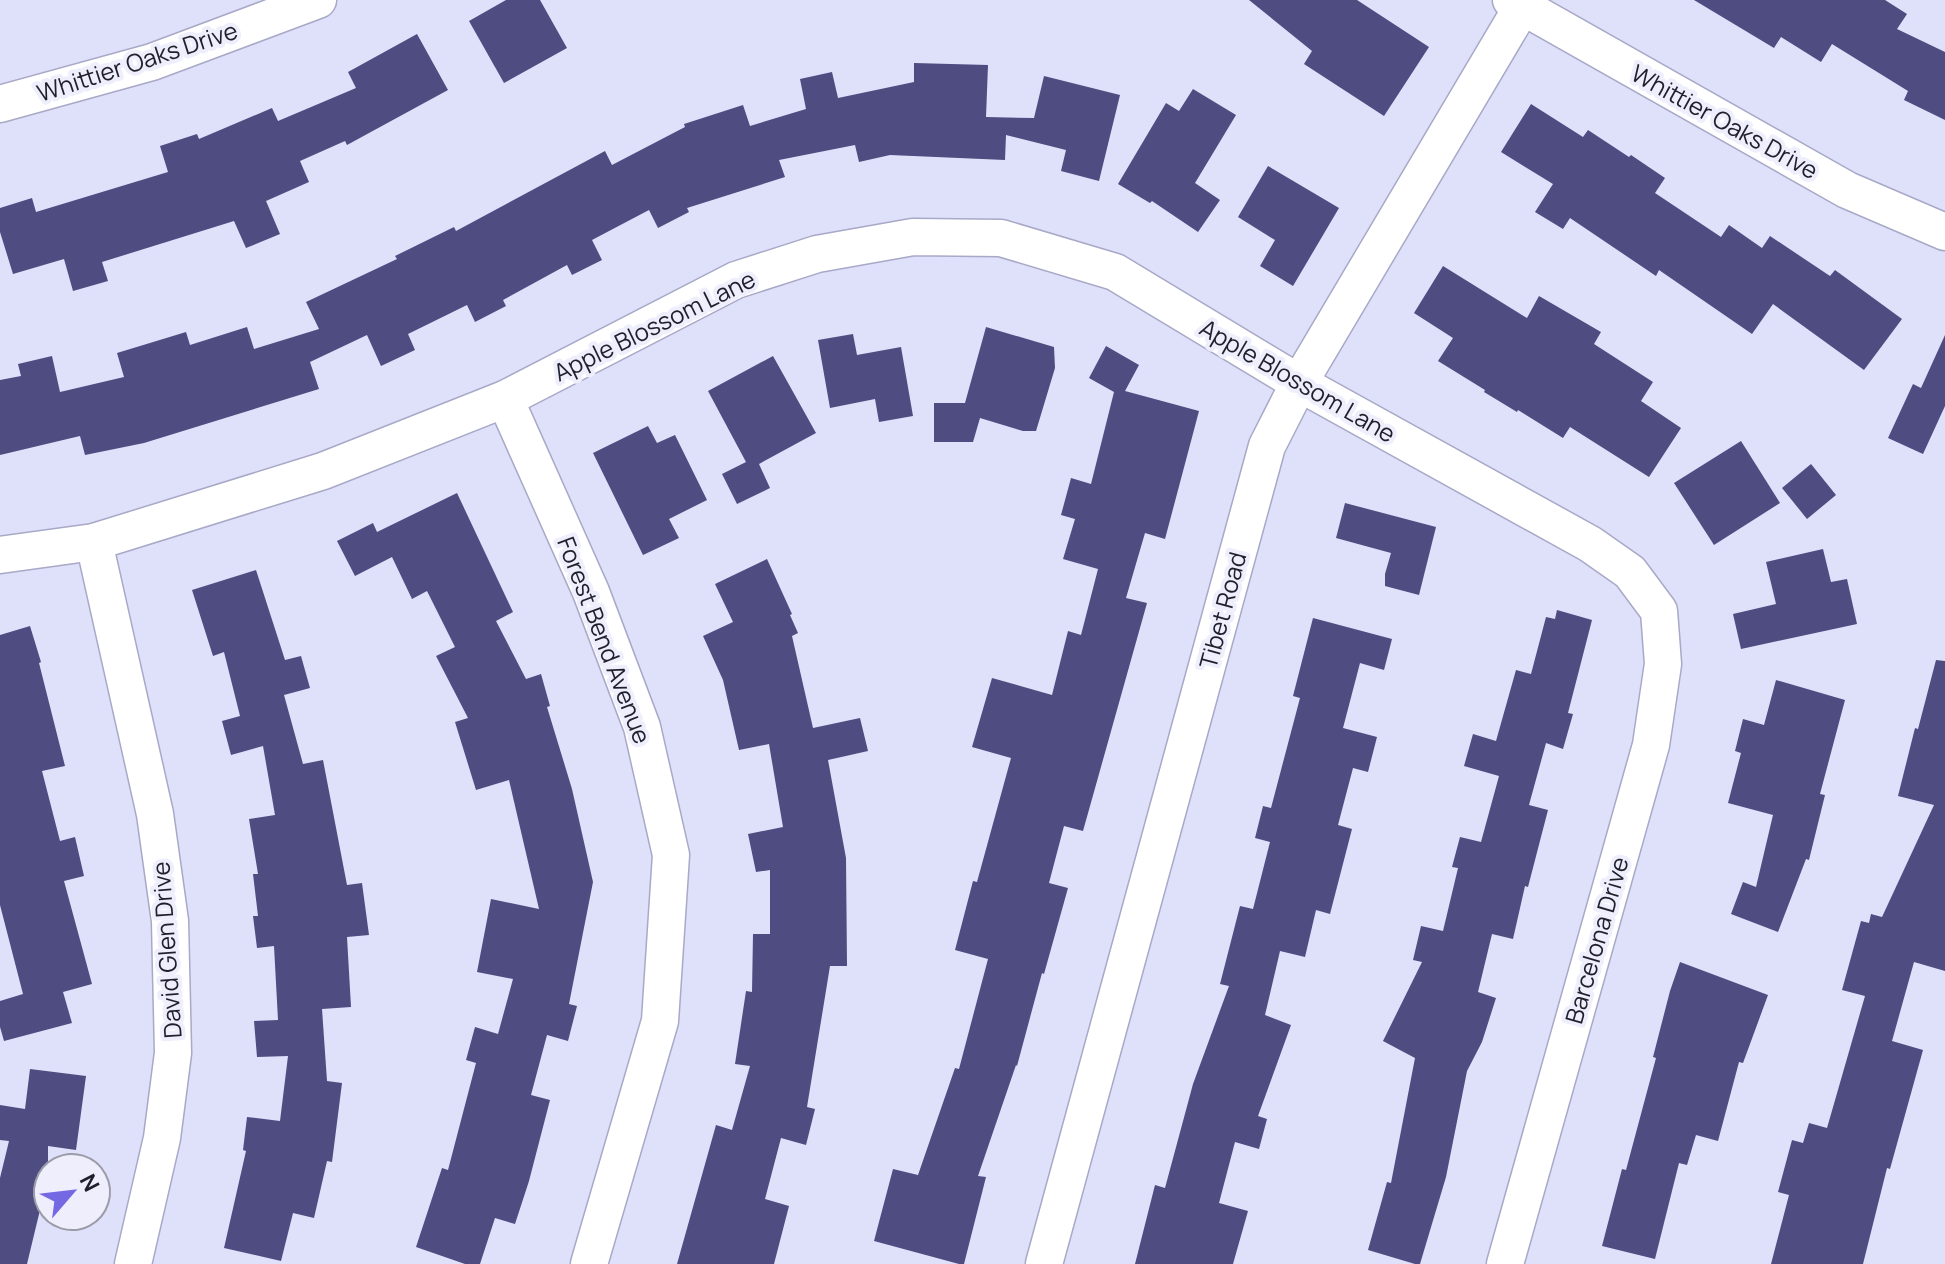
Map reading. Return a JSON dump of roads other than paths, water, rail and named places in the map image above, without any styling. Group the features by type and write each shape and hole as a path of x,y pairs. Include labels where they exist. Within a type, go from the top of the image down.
{"street":[{"name":"Whittier Oaks Drive","path":"0,104 152,62 318,0"},
{"name":"Whittier Oaks Drive","path":"1516,3 1847,190 1945,232"},
{"name":"Tibet Road","path":"1044,1264 1267,446 1299,383 1516,3"},
{"name":"Apple Blossom Lane","path":"0,555 94,542 323,471 505,399 736,280 817,254 913,237 1001,238 1115,272 1299,383 1590,544 1630,572 1659,611"},
{"name":"Forest Bend Avenue","path":"505,399 591,592 642,727 671,855 660,1021 589,1264"},
{"name":"David Glen Drive","path":"94,542 155,814 170,921 173,1053 162,1138 133,1264"},
{"name":"Barcelona Drive","path":"1505,1264 1651,745 1663,664 1659,611"}]}
